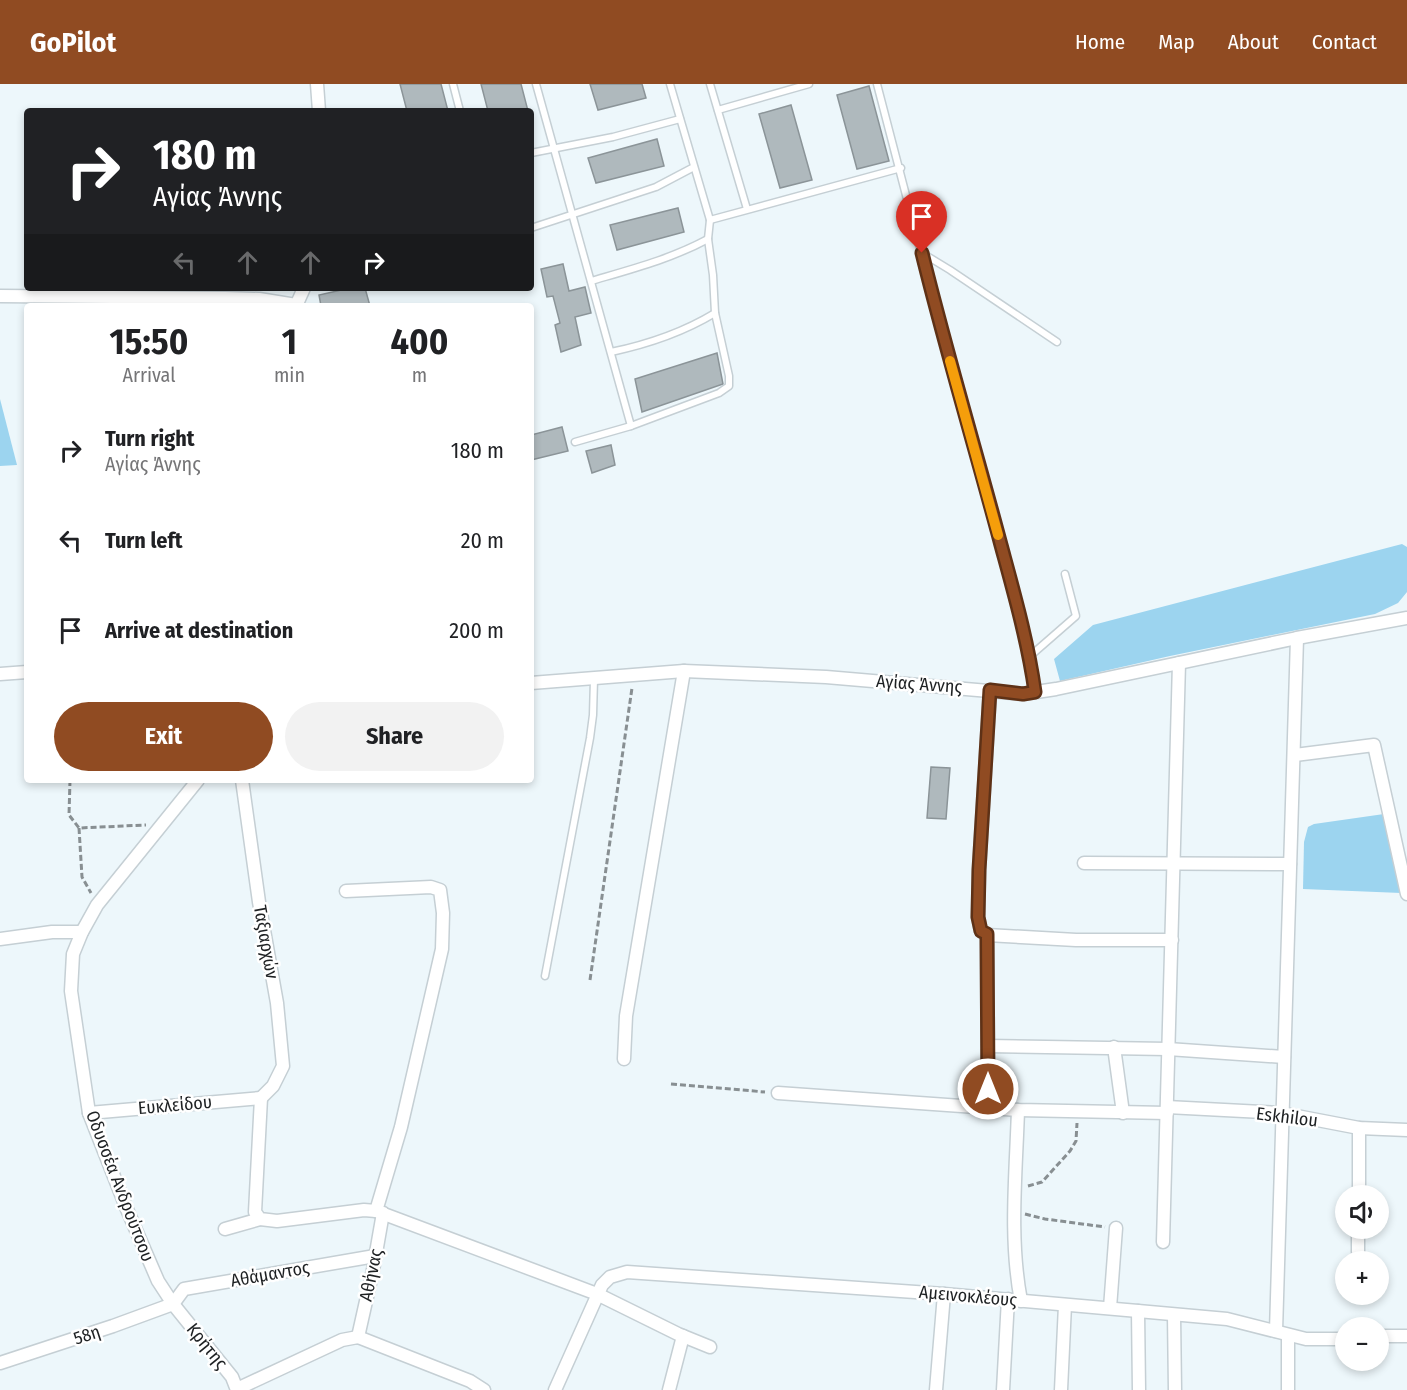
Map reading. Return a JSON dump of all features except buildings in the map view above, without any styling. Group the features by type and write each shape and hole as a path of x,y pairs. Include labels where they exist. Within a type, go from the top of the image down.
{"street":[{"path":"317,84 320,108"},
{"path":"0,296 225,298 259,299 280,303"},
{"name":"Αγίας Άννης","path":"534,682 684,671 826,677 1023,694 1407,618"},
{"path":"1288,1390 1282,1333 1281,1113 1295,755 1297,638"},
{"path":"1163,1242 1179,663"},
{"path":"624,1059 628,1005 684,671"},
{"path":"0,674 24,672"},
{"path":"990,690 979,870 978,917 981,931 987,934 1076,940 1172,940"},
{"path":"1295,755 1374,745 1407,894"},
{"name":"Οδυσσέα Ανδρούτσου","path":"173,1304 158,1281 89,1113 71,992 73,954 97,905 196,783"},
{"name":"Ταξιαρχών","path":"242,783 259,902 277,1003 283,1066 273,1086 261,1098"},
{"path":"1084,863 1290,864"},
{"name":"Αθήνας","path":"346,891 431,886 440,890 443,913 442,949 380,1212 375,1256 358,1337"},
{"path":"0,939 52,932 82,932"},
{"path":"987,934 988,1089"},
{"path":"988,1046 1168,1049 1284,1058"},
{"path":"1114,1047 1123,1113"},
{"name":"Eskhilou","path":"778,1094 1018,1110 1123,1113 1167,1110 1281,1113 1359,1128 1407,1130"},
{"path":"260,1219 255,1212 261,1098"},
{"name":"Ευκλείδου","path":"89,1113 261,1098"},
{"path":"1018,1110 1014,1248 1021,1301"},
{"path":"1359,1128 1359,1185"},
{"path":"225,1229 260,1219 277,1221 364,1210 380,1212 597,1294 710,1347"},
{"path":"1110,1308 1116,1228"},
{"name":"Αθάμαντος","path":"173,1304 184,1289 375,1256"},
{"name":"Αμεινοκλέους","path":"597,1294 610,1277 627,1272 1008,1299 1227,1319 1306,1339 1335,1339"},
{"path":"555,1390 597,1294"},
{"path":"936,1390 944,1294"},
{"path":"1003,1390 1008,1299"},
{"name":"58η","path":"0,1363 173,1304"},
{"name":"Κρήτης","path":"173,1304 232,1377 237,1390"},
{"path":"1061,1390 1065,1305"},
{"path":"1138,1311 1139,1390"},
{"path":"1174,1315 1175,1390"},
{"path":"669,1390 683,1336"},
{"path":"1389,1336 1407,1336"},
{"path":"237,1390 342,1340 358,1337 470,1381 484,1390"}],"lane":[{"path":"453,84 459,108"},
{"path":"536,84 631,426"},
{"path":"575,442 631,426 719,393 729,386 729,376 715,313 708,239 710,220 670,84"},
{"path":"710,84 747,209"},
{"path":"718,110 809,84"},
{"path":"878,84 938,318 1007,568 1029,657 1035,692"},
{"path":"534,153 555,150 680,119"},
{"path":"534,227 656,187 694,167"},
{"path":"710,220 901,168"},
{"path":"591,281 685,252 708,239"},
{"path":"922,253 1057,342"},
{"path":"611,352 665,338 715,313"},
{"path":"1029,657 1076,616 1065,574"},
{"path":"545,976 590,738 594,678"}],"path":[{"path":"590,980 634,675"},
{"path":"70,783 69,815 79,828 82,877 97,905"},
{"path":"79,828 163,824"},
{"path":"671,1084 778,1094"},
{"path":"1015,1186 1026,1187 1042,1182 1070,1151 1076,1141 1078,1126 1075,1112"},
{"path":"1014,1206 1027,1215 1045,1219 1116,1228"}],"shaded area":[{"path":"0,399 17,465 0,466"},
{"path":"1402,544 1407,547 1407,592 1398,603 1375,614 1060,681 1054,659 1093,625"},
{"path":"1384,814 1401,893 1303,889 1304,842 1308,827 1314,824"}],"slow traffic":[{"path":"950,361 998,535"}],"route":[{"path":"922,253 1016,602 1032,668 1035,692 1023,694 990,690 983,778 978,917 981,931 987,934 988,1089"}]}
